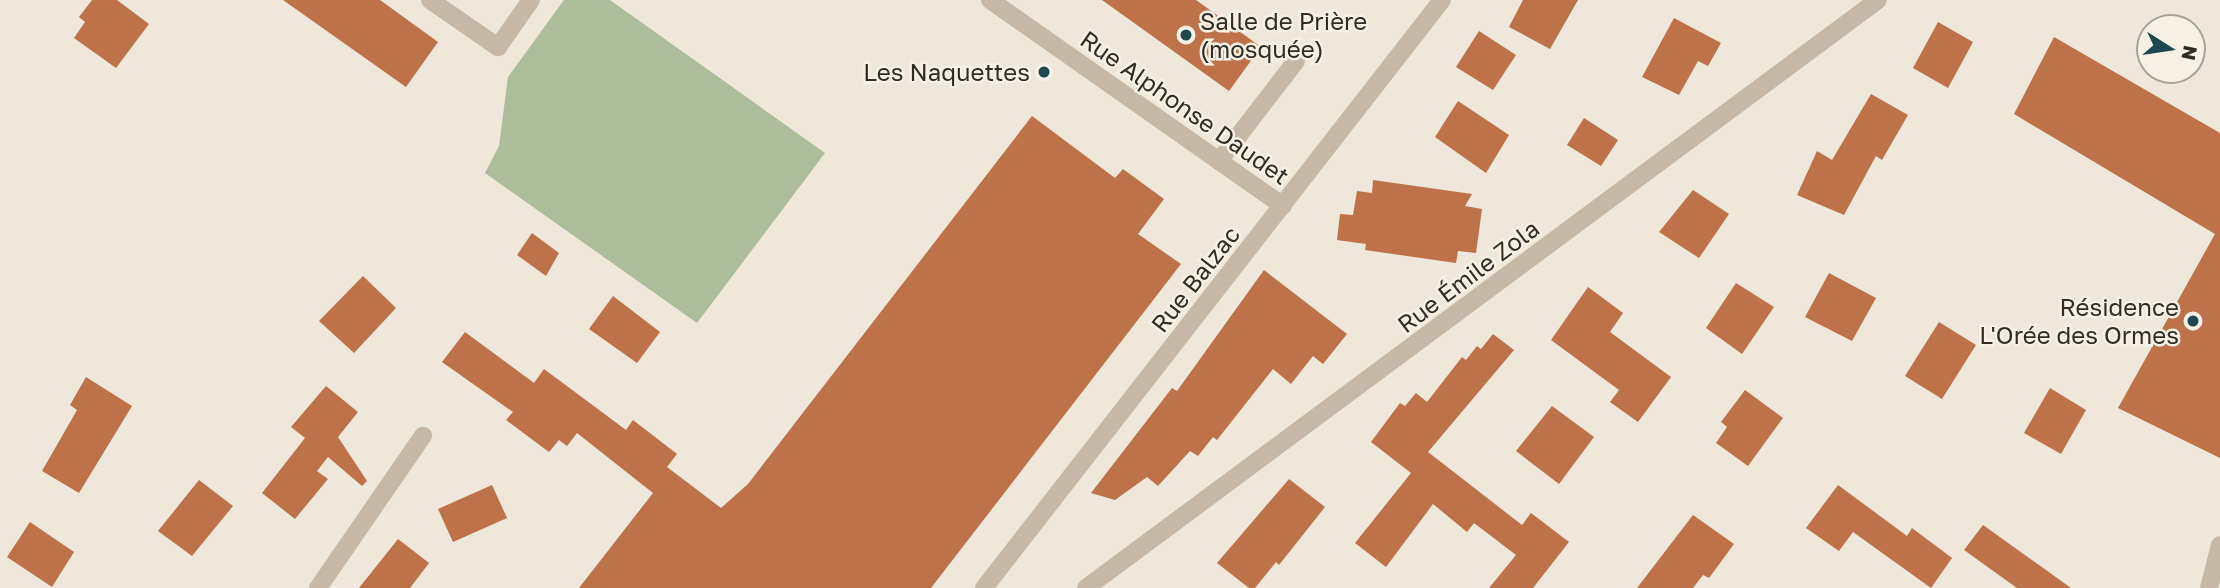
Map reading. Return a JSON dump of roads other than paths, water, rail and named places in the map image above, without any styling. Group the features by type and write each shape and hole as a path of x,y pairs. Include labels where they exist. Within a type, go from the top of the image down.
{"street":[{"path":"430,0 498,47 531,0"},
{"name":"Rue Alphonse Daudet","path":"990,0 1283,206"},
{"name":"Rue Balzac","path":"984,588 1442,0"},
{"name":"Rue Émile Zola","path":"1086,588 1878,0"},
{"path":"1219,161 1296,61"},
{"path":"318,588 423,436"},
{"path":"2208,588 2220,545"}],"place":[{"name":"Salle de Prière (mosquée)","path":"1186,35"},
{"name":"Les Naquettes","path":"1044,72"},
{"name":"Résidence L'Orée des Ormes","path":"2193,321"}]}
